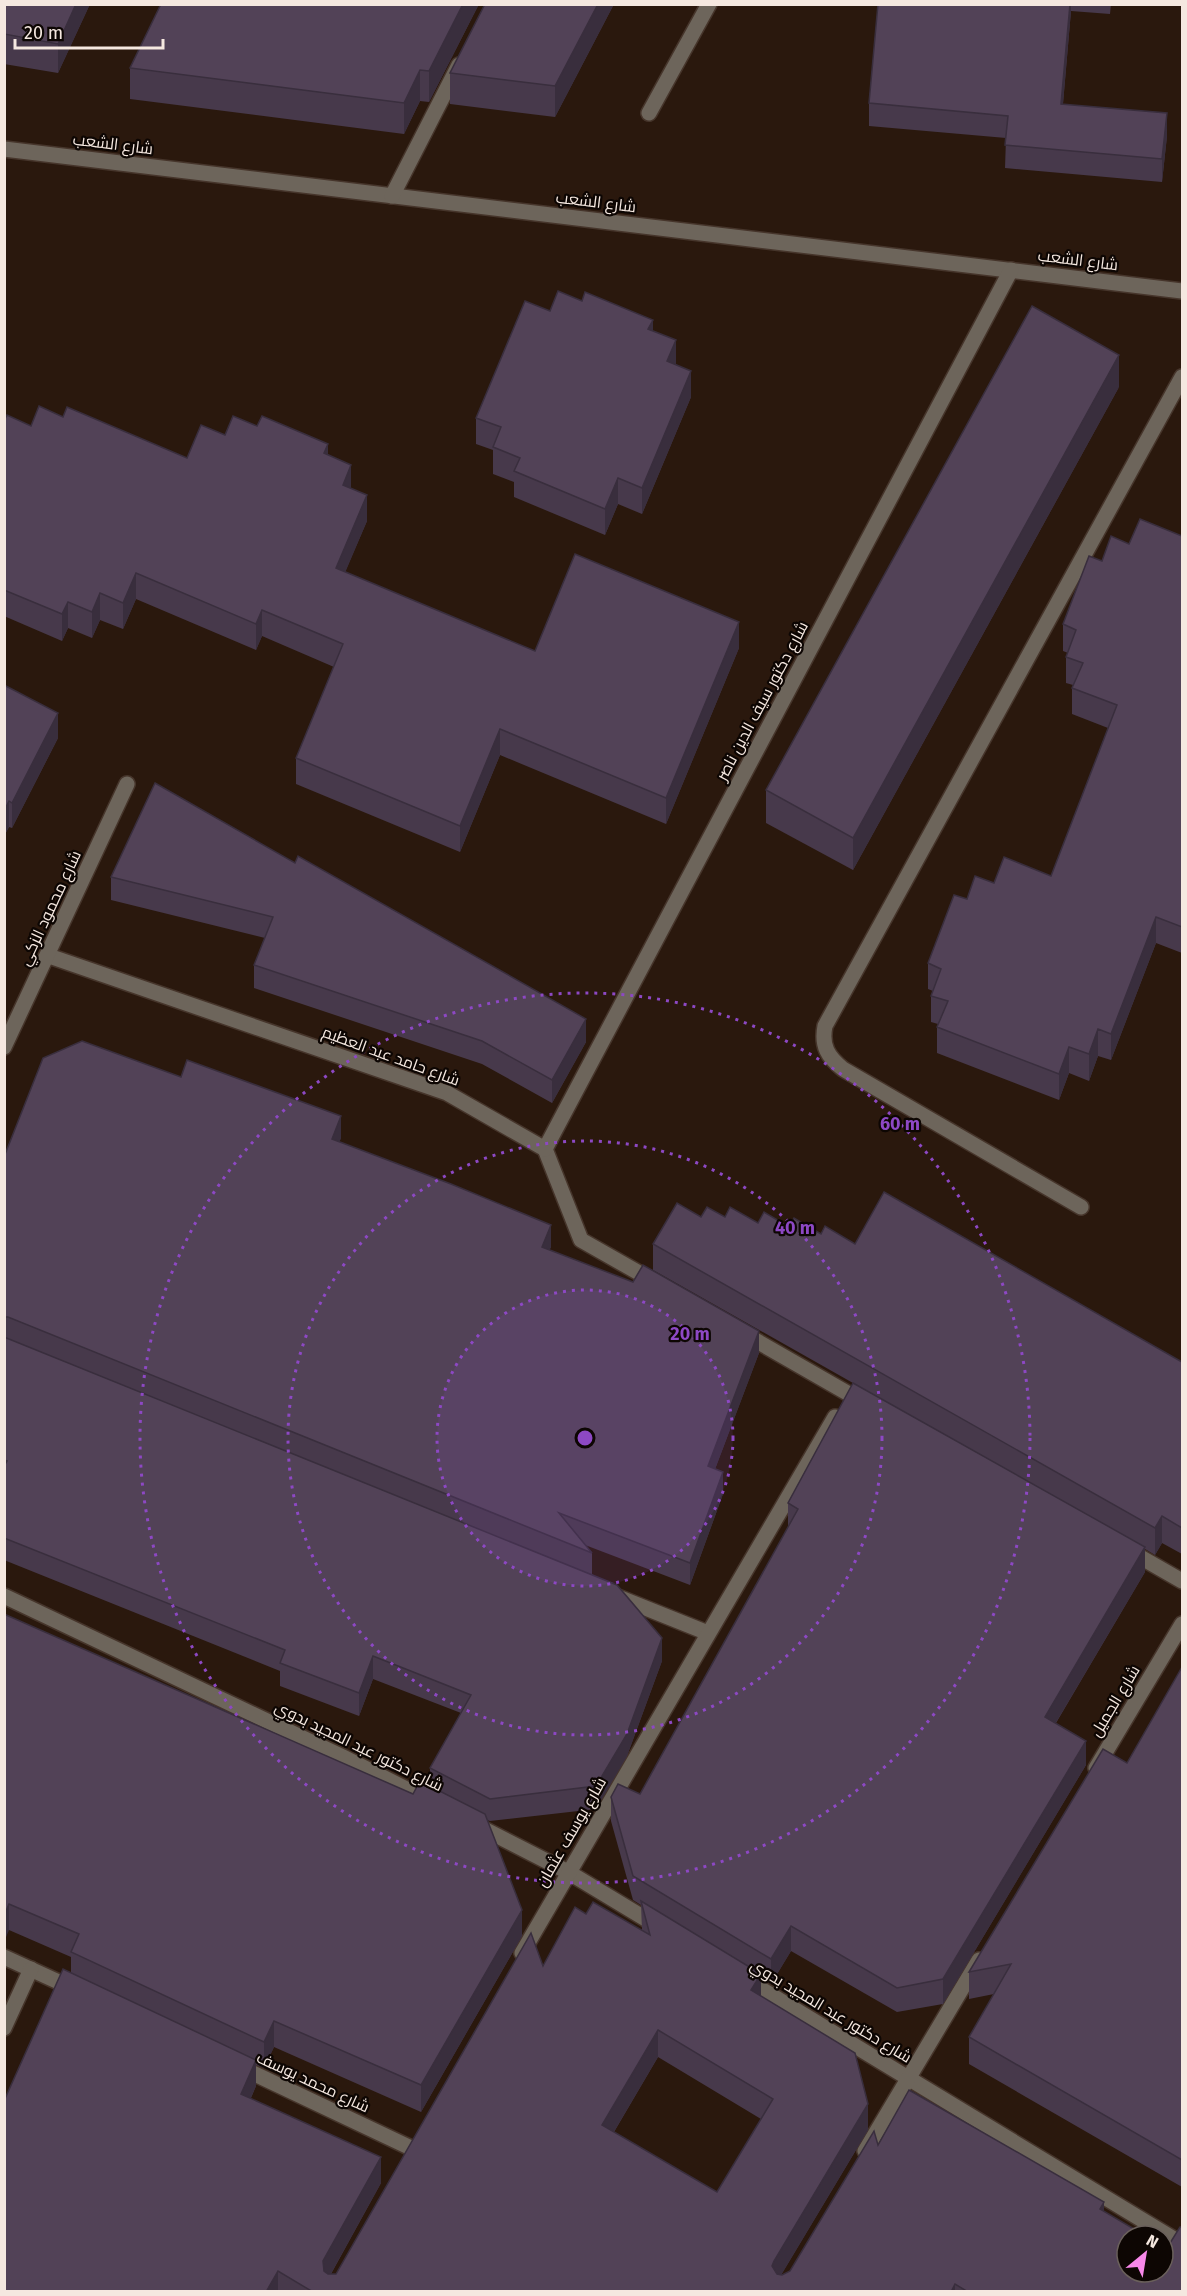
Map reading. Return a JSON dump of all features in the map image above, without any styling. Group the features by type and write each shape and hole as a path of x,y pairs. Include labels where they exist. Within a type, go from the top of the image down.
{"street":[{"path":"649,113 709,4"},
{"path":"392,196 468,47"},
{"name":"شارع الشعب","path":"4,149 1182,291"},
{"name":"شارع دكتور سيف الدين ناصر","path":"545,1149 1011,270"},
{"path":"1081,1207 843,1069 826,1051 823,1038 825,1026 1182,377"},
{"name":"شارع محمود الزكي","path":"4,1047 49,956 127,784"},
{"name":"شارع حامد عبد العظيم","path":"49,956 447,1093 545,1149"},
{"path":"545,1149 581,1239 664,1287"},
{"path":"725,1323 880,1411"},
{"name":"شارع يوسف عثمان","path":"516,1964 849,1394"},
{"path":"1109,1540 1182,1581"},
{"path":"598,1589 708,1633"},
{"name":"شارع دكتور عبد المجيد بدوي","path":"4,1596 343,1757 446,1809"},
{"name":"شارع الجميل","path":"1085,1786 1182,1624"},
{"path":"466,1820 568,1872 668,1933"},
{"path":"860,2160 987,1947"},
{"path":"4,1957 83,1994"},
{"path":"4,2028 31,1969"},
{"name":"شارع دكتور عبد المجيد بدوي","path":"728,1969 1182,2244"},
{"name":"شارع محمد يوسف","path":"231,2063 411,2148"}],"building":[{"path":"4,4 76,4 58,44 4,34"},
{"path":"161,4 463,4 429,71 420,70 404,103 130,68"},
{"path":"485,4 598,4 555,86 450,73"},
{"path":"878,4 1070,4 1061,104 1167,113 1162,159 1005,145 1008,116 869,103"},
{"path":"558,291 582,301 585,292 653,320 648,329 676,340 667,361 691,371 642,488 618,478 605,509 514,471 520,458 493,447 501,427 476,418 525,301 550,311"},
{"path":"1032,306 1119,355 853,838 766,790"},
{"path":"39,406 63,417 67,407 187,458 201,425 225,435 233,416 257,426 262,416 328,444 324,453 351,465 343,485 367,495 336,568 535,651 575,554 739,622 666,798 500,729 460,826 296,758 343,644 262,610 256,624 136,573 123,603 100,593 92,612 68,602 62,614 4,590 4,421 7,415 31,426"},
{"path":"1140,519 1182,536 1182,927 1156,917 1111,1034 1098,1029 1089,1054 1069,1047 1059,1074 937,1027 948,1001 931,996 941,969 928,963 954,895 967,899 975,876 994,883 1004,857 1051,876 1117,705 1072,688 1083,663 1066,657 1076,630 1063,624 1089,556 1102,561 1111,536 1129,544"},
{"path":"4,685 58,713 12,803 9,801 4,811"},
{"path":"155,783 295,863 298,856 586,1019 552,1080 482,1041 254,965 273,917 111,877"},
{"path":"82,1041 181,1077 187,1060 341,1116 332,1139 551,1225 542,1247 633,1282 643,1265 759,1331 708,1466 723,1472 690,1563 559,1513 592,1553 4,1317 4,1157 43,1058"},
{"path":"884,1192 1182,1362 1182,1528 1162,1516 1155,1528 653,1244 677,1203 701,1217 707,1207 725,1217 730,1207 758,1223 764,1212 789,1227 794,1218 821,1234 825,1226 855,1244"},
{"path":"4,1337 617,1585 662,1638 627,1734 596,1786 490,1799 430,1768 471,1695 373,1656 359,1693 280,1663 285,1650 4,1538 4,1466 7,1461 4,1460"},
{"path":"853,1383 1145,1547 1045,1717 1086,1741 943,1979 897,1988 791,1926 771,1959 633,1876 611,1797 618,1784 640,1794 798,1509 788,1503"},
{"path":"4,1614 413,1794 420,1781 485,1814 522,1910 421,2085 274,2021 264,2042 71,1952 79,1934 9,1904 4,1916"},
{"path":"1182,1667 1182,2160 969,2037 1011,1964 969,1972 1103,1749 1127,1763"},
{"path":"641,1901 761,1974 751,1990 855,2053 868,2104 774,2261 772,2266 777,2274 782,2275 790,2271 874,2131 878,2145 909,2090 1104,2202 1100,2209 1126,2224 1115,2224 1115,2284 1175,2284 1175,2235 1182,2227 1182,2292 968,2292 955,2284 951,2292 313,2292 278,2271 266,2292 4,2292 4,2101 63,1969 256,2060 241,2094 381,2157 323,2261 324,2271 328,2274 336,2274 531,1933 543,1966 575,1907 586,1914 593,1902 650,1935","holes":["658,2030 773,2099 717,2192 602,2125"]}]}
